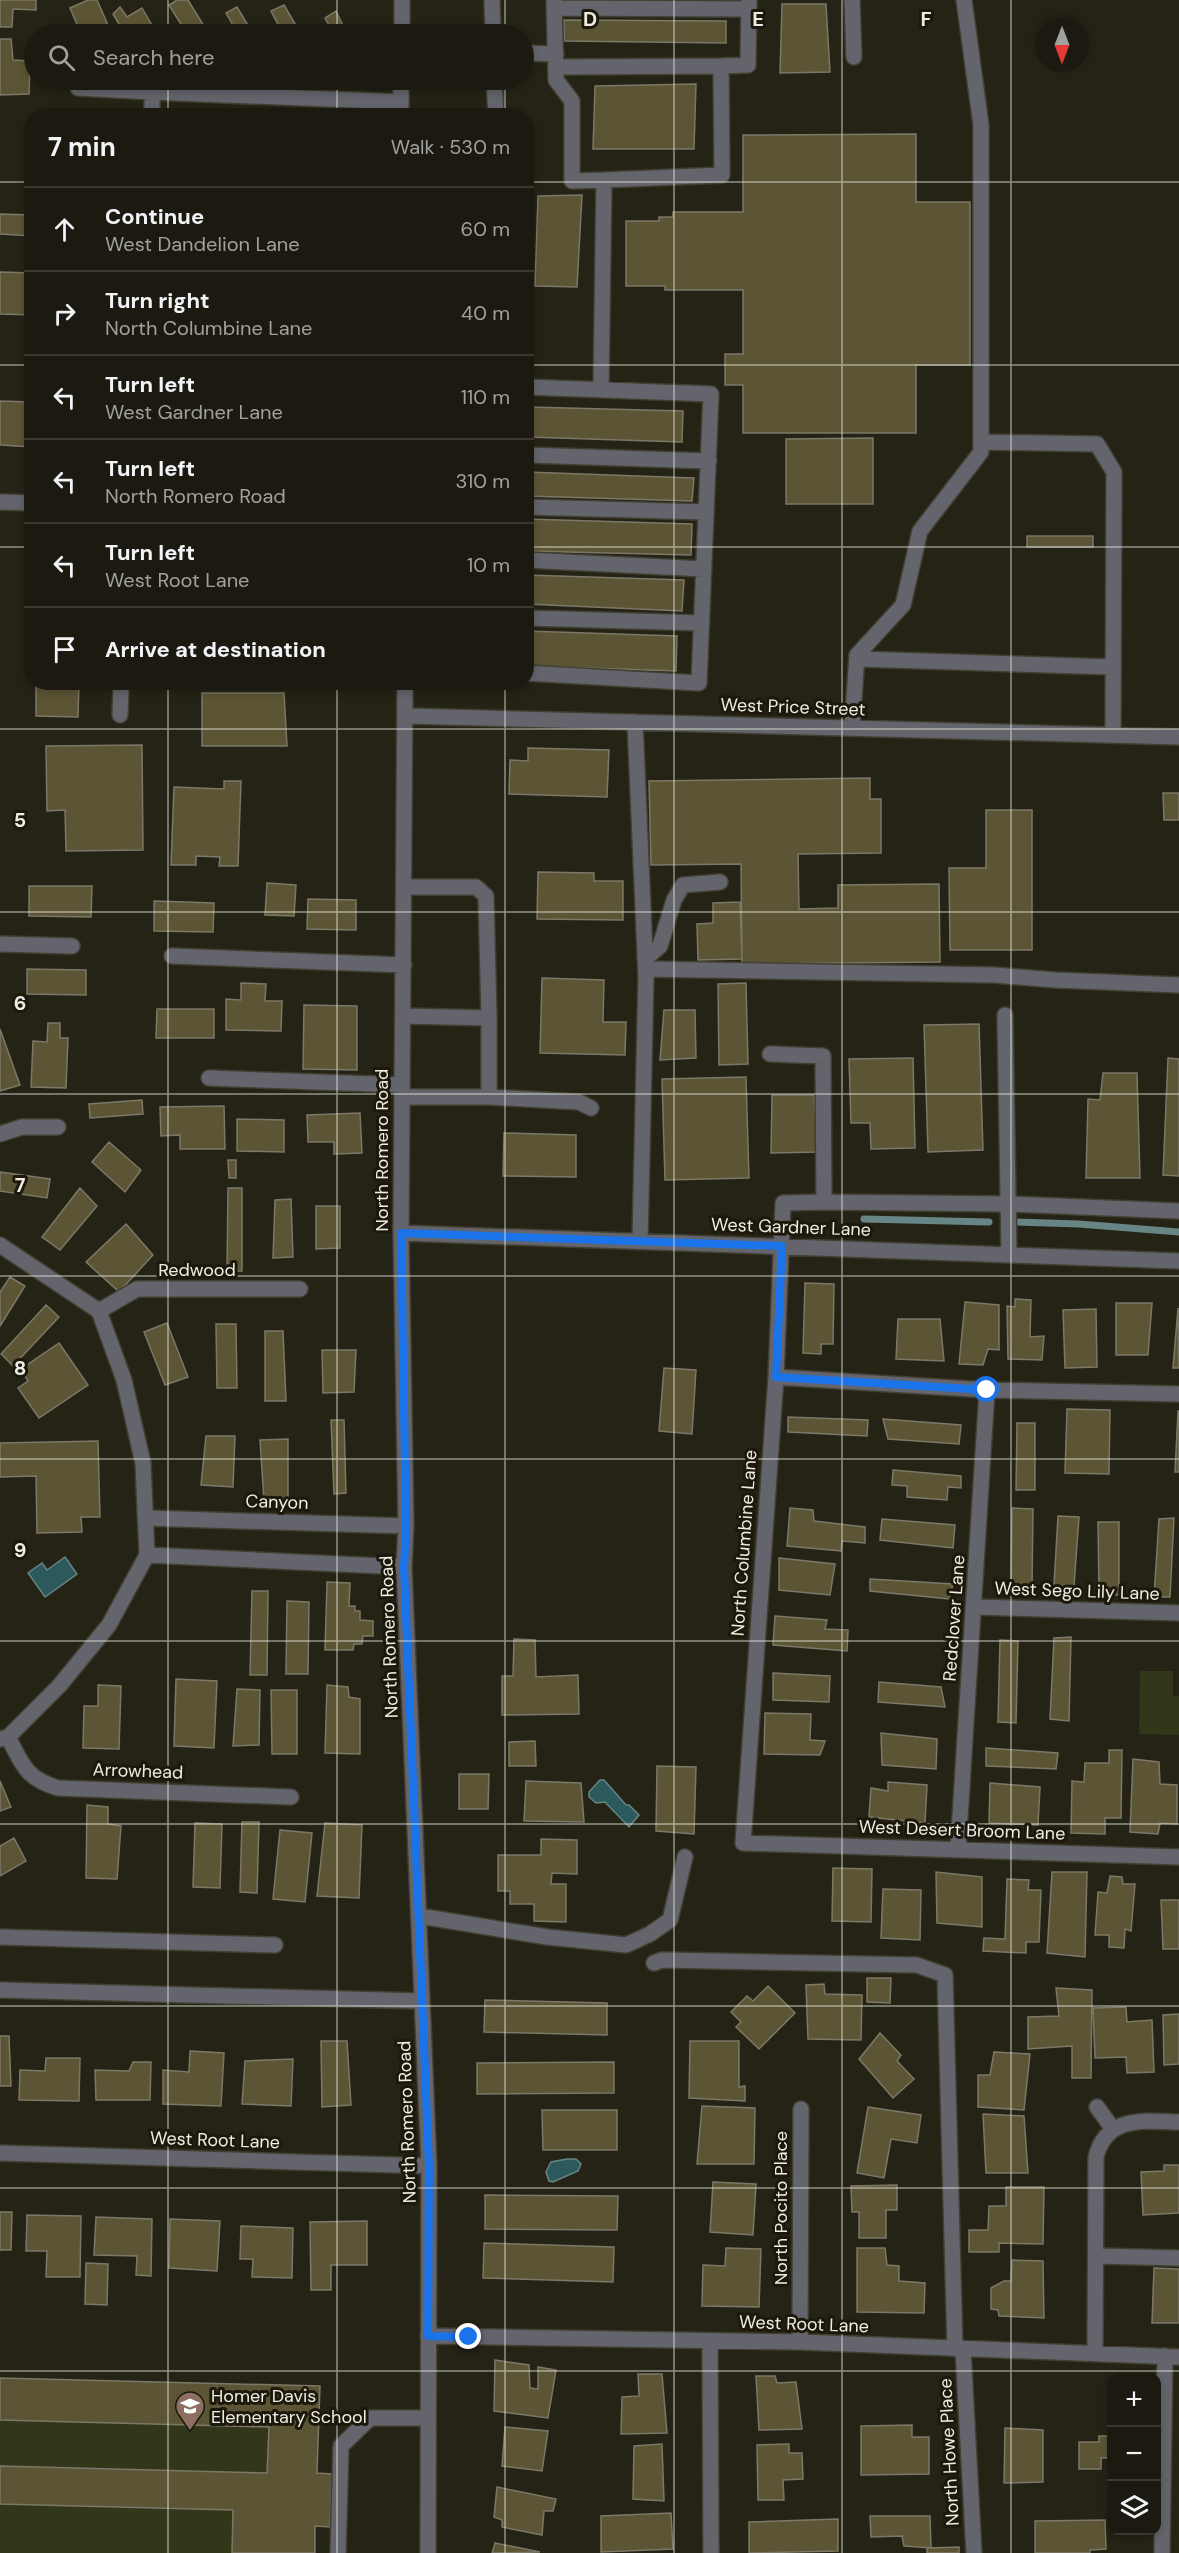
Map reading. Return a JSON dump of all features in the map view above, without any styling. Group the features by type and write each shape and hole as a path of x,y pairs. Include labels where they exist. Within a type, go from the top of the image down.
{"street":[{"path":"402,0 402,24"},
{"path":"492,0 493,24"},
{"path":"852,0 854,57"},
{"path":"852,728 857,655 903,605 920,531 981,452 981,125 964,0"},
{"path":"534,55 556,60 748,65 749,4 554,4 556,60 556,80 572,101 572,181 722,175 721,66"},
{"path":"115,90 386,108"},
{"path":"401,90 401,108"},
{"path":"495,90 496,108"},
{"path":"152,92 152,108"},
{"path":"601,389 604,180 608,180"},
{"path":"534,387 711,394 699,683 534,673"},
{"path":"981,442 1097,444 1114,472 1113,735"},
{"path":"534,455 708,461"},
{"path":"0,502 24,503"},
{"path":"534,507 706,512"},
{"path":"534,560 704,569"},
{"path":"534,618 702,623"},
{"path":"857,659 1113,668"},
{"path":"120,715 121,690"},
{"name":"North Romero Road","path":"405,690 401,1233 406,1526 404,1567 429,2166 428,2553"},
{"name":"West Price Street","path":"406,716 1179,737"},
{"path":"635,722 645,964 640,1241"},
{"path":"645,964 660,946 674,900 684,885 720,882"},
{"path":"404,887 476,886 486,896 489,1097"},
{"path":"0,944 72,946"},
{"path":"172,956 404,965"},
{"path":"645,964 994,975 1179,985"},
{"path":"1005,1015 1009,1255"},
{"path":"403,1016 489,1018"},
{"path":"770,1054 823,1056 824,1202 1008,1204 1179,1211"},
{"path":"209,1078 579,1102 591,1108"},
{"path":"0,1134 22,1128 58,1127"},
{"name":"North Columbine Lane","path":"743,1843 776,1377 783,1203 824,1202"},
{"name":"West Gardner Lane","path":"401,1233 1179,1261"},
{"path":"0,1245 99,1311 124,1380 141,1453 147,1555 109,1625 60,1685 4,1738"},
{"name":"Redwood","path":"99,1311 137,1289 300,1289"},
{"path":"776,1377 987,1390 1179,1394"},
{"name":"Redclover Lane","path":"958,1849 987,1390"},
{"name":"Canyon","path":"146,1518 406,1526"},
{"path":"147,1555 404,1567"},
{"name":"West Sego Lily Lane","path":"975,1607 1179,1613"},
{"name":"Arrowhead","path":"4,1738 27,1771 39,1782 58,1788 291,1797"},
{"name":"West Desert Broom Lane","path":"743,1843 1179,1857"},
{"path":"420,1916 547,1937 626,1945 651,1934 670,1920 685,1857"},
{"path":"0,1937 275,1945"},
{"name":"North Howe Place","path":"654,1964 662,1960 916,1965 945,1975 959,2349 974,2553"},
{"path":"0,1990 422,2001"},
{"path":"1097,2107 1113,2129"},
{"name":"North Pocito Place","path":"800,2342 801,2109"},
{"path":"1095,2352 1096,2157 1099,2144 1113,2129 1132,2122 1179,2122"},
{"name":"West Root Lane","path":"0,2153 429,2166"},
{"path":"1097,2256 1179,2258"},
{"name":"West Root Lane","path":"428,2336 800,2342 1172,2356"},
{"path":"710,2341 711,2553"},
{"path":"1162,2553 1172,2356"},
{"path":"339,2553 341,2446 370,2418 428,2418"}],"green space":[{"path":"1140,1671 1173,1671 1173,1696 1179,1696 1179,1735 1139,1734"},
{"path":"0,2420 269,2427 267,2473 0,2466"},
{"path":"0,2504 233,2510 232,2553 0,2553"}],"water":[{"path":"65,1557 77,1574 45,1597 28,1573 42,1563 47,1570"},
{"path":"600,1780 604,1780 626,1805 629,1805 639,1815 629,1827 605,1802 596,1803 589,1797 589,1792"},
{"path":"576,2159 581,2164 578,2171 553,2182 549,2181 546,2172 551,2162"}],"building":[{"path":"0,0 36,0 36,10 13,9 12,27 0,27"},
{"path":"88,0 97,0 108,24 77,24 70,8"},
{"path":"177,0 188,0 203,24 181,24 169,5"},
{"path":"782,4 826,4 830,72 780,73"},
{"path":"284,5 295,24 278,24 271,11"},
{"path":"120,7 127,17 142,8 151,24 119,24 113,14"},
{"path":"237,7 247,24 232,24 226,13"},
{"path":"336,11 342,24 328,24 325,18"},
{"path":"564,20 726,21 726,43 564,41"},
{"path":"0,39 11,39 13,60 24,61 24,90 29,90 29,94 0,95"},
{"path":"696,84 694,149 593,149 595,86"},
{"path":"916,134 916,202 970,202 970,365 916,365 916,433 743,433 743,385 725,385 725,354 743,354 743,290 665,290 665,286 626,286 626,221 659,221 659,217 673,217 673,212 743,212 743,135"},
{"path":"582,195 577,287 535,286 538,196"},
{"path":"0,214 24,215 24,236 0,234"},
{"path":"0,272 24,273 24,315 0,314"},
{"path":"0,401 24,402 24,446 0,445"},
{"path":"534,407 683,411 682,442 534,437"},
{"path":"873,438 873,504 786,504 786,439"},
{"path":"534,472 694,478 692,501 534,496"},
{"path":"534,519 692,524 691,555 534,551"},
{"path":"1027,536 1093,536 1093,547 1027,547"},
{"path":"534,575 684,580 682,611 534,604"},
{"path":"534,631 677,636 676,671 534,666"},
{"path":"36,690 79,690 78,717 36,716"},
{"path":"202,693 284,693 287,746 202,746"},
{"path":"142,745 143,850 66,851 65,810 47,811 46,746"},
{"path":"528,748 609,750 607,797 509,794 510,760 528,761"},
{"path":"870,778 870,799 881,799 881,853 798,854 799,909 838,908 838,885 939,884 940,962 742,964 741,864 651,865 649,781"},
{"path":"224,781 241,781 238,866 219,866 220,857 196,856 196,865 171,865 174,787 224,789"},
{"path":"1163,793 1179,793 1179,820 1164,820"},
{"path":"986,810 1032,810 1032,950 950,950 949,868 986,868"},
{"path":"538,872 594,873 594,881 623,881 623,920 537,919"},
{"path":"267,883 296,885 294,916 265,915"},
{"path":"29,886 92,886 91,917 29,916"},
{"path":"308,899 356,900 356,930 307,929"},
{"path":"154,901 214,903 213,932 154,931"},
{"path":"740,902 742,959 698,960 697,924 713,923 713,903"},
{"path":"27,969 86,970 86,995 27,994"},
{"path":"542,978 604,980 603,1022 626,1022 625,1055 540,1053"},
{"path":"241,983 266,984 265,1001 282,1001 281,1031 226,1030 226,999 241,1000"},
{"path":"746,983 748,1064 719,1065 718,984"},
{"path":"304,1005 357,1006 357,1070 303,1069"},
{"path":"157,1009 214,1009 214,1038 156,1038"},
{"path":"664,1010 695,1010 696,1058 660,1060"},
{"path":"48,1023 60,1023 60,1038 68,1038 66,1088 31,1087 33,1041 47,1042"},
{"path":"979,1024 983,1150 928,1152 924,1025"},
{"path":"0,1029 20,1085 0,1091"},
{"path":"913,1058 915,1148 871,1149 870,1123 851,1123 849,1059"},
{"path":"1168,1058 1179,1059 1179,1176 1163,1175"},
{"path":"1103,1073 1137,1073 1140,1178 1086,1178 1088,1099 1100,1100"},
{"path":"746,1077 749,1178 665,1180 662,1079"},
{"path":"772,1095 814,1095 818,1152 771,1153"},
{"path":"142,1100 143,1114 90,1118 89,1104"},
{"path":"224,1106 225,1149 180,1149 180,1135 161,1136 160,1107"},
{"path":"360,1113 362,1153 334,1154 334,1142 308,1142 307,1115"},
{"path":"237,1119 284,1120 284,1152 237,1151"},
{"path":"504,1133 576,1135 576,1177 503,1176"},
{"path":"109,1142 141,1170 125,1192 92,1162"},
{"path":"228,1160 236,1160 236,1178 229,1178"},
{"path":"0,1172 50,1179 47,1198 0,1191"},
{"path":"80,1188 97,1206 60,1250 42,1237"},
{"path":"228,1188 242,1188 242,1271 227,1271"},
{"path":"291,1199 293,1257 273,1258 275,1200"},
{"path":"316,1206 340,1206 340,1248 316,1249"},
{"path":"126,1224 153,1255 119,1292 86,1262"},
{"path":"10,1277 25,1286 0,1326 0,1292"},
{"path":"805,1283 834,1284 833,1344 821,1344 821,1354 803,1353"},
{"path":"1015,1299 1031,1300 1030,1337 1044,1336 1042,1360 1008,1359 1007,1306 1015,1307"},
{"path":"965,1302 999,1305 999,1350 988,1349 983,1365 959,1364"},
{"path":"1116,1303 1152,1303 1148,1355 1116,1355"},
{"path":"46,1305 59,1317 13,1366 1,1354"},
{"path":"1178,1308 1179,1368 1173,1368"},
{"path":"1096,1309 1097,1367 1065,1368 1063,1310"},
{"path":"898,1319 940,1319 944,1361 896,1359"},
{"path":"167,1323 188,1377 165,1385 144,1332"},
{"path":"216,1324 236,1324 237,1388 217,1388"},
{"path":"265,1331 283,1331 286,1401 265,1401"},
{"path":"59,1343 88,1385 39,1418 18,1388 28,1381 21,1369"},
{"path":"322,1350 356,1350 354,1392 323,1393"},
{"path":"664,1368 696,1370 692,1434 659,1431"},
{"path":"1067,1409 1110,1410 1109,1474 1065,1473"},
{"path":"1178,1411 1179,1472 1175,1472"},
{"path":"788,1417 868,1420 867,1436 788,1432"},
{"path":"883,1419 961,1425 959,1444 888,1439"},
{"path":"331,1420 344,1420 346,1493 334,1494"},
{"path":"1017,1423 1035,1423 1035,1490 1016,1490"},
{"path":"206,1436 235,1436 233,1487 201,1485"},
{"path":"288,1439 288,1501 264,1501 260,1440"},
{"path":"98,1441 100,1517 81,1517 82,1532 37,1533 36,1476 0,1477 0,1443"},
{"path":"893,1470 961,1476 961,1488 948,1487 947,1500 907,1497 907,1486 892,1485"},
{"path":"790,1508 813,1510 814,1521 865,1527 865,1543 842,1541 841,1551 787,1546"},
{"path":"1012,1508 1033,1509 1032,1588 1011,1587"},
{"path":"1058,1516 1079,1517 1074,1586 1054,1585"},
{"path":"1174,1518 1170,1597 1154,1597 1159,1519"},
{"path":"882,1519 955,1525 953,1548 880,1540"},
{"path":"1098,1522 1119,1522 1119,1595 1099,1595"},
{"path":"779,1558 835,1564 830,1595 779,1590"},
{"path":"870,1579 953,1584 949,1599 870,1591"},
{"path":"327,1582 350,1583 349,1606 355,1606 355,1611 360,1611 360,1620 373,1621 373,1636 363,1636 362,1644 354,1644 353,1650 325,1650"},
{"path":"252,1591 268,1591 267,1675 250,1675"},
{"path":"287,1601 309,1602 308,1674 286,1674"},
{"path":"775,1616 827,1620 825,1629 848,1630 847,1651 773,1645"},
{"path":"1071,1637 1069,1721 1050,1719 1054,1638"},
{"path":"514,1639 535,1640 536,1677 578,1675 579,1714 502,1715 502,1676 513,1676"},
{"path":"1000,1640 1018,1641 1016,1723 998,1722"},
{"path":"773,1673 830,1676 829,1702 773,1700"},
{"path":"176,1679 217,1681 214,1748 174,1746"},
{"path":"879,1682 941,1687 945,1707 878,1702"},
{"path":"98,1685 121,1686 119,1749 83,1748 84,1706 98,1706"},
{"path":"327,1685 348,1687 349,1697 360,1699 360,1754 325,1753"},
{"path":"237,1689 260,1690 259,1745 233,1746"},
{"path":"271,1690 297,1690 297,1754 272,1754"},
{"path":"765,1713 811,1714 810,1740 825,1741 820,1755 764,1754"},
{"path":"881,1733 937,1739 936,1769 882,1765"},
{"path":"535,1741 536,1766 509,1766 509,1742"},
{"path":"986,1748 1058,1753 1056,1769 986,1766"},
{"path":"1109,1750 1122,1750 1121,1818 1105,1818 1105,1834 1071,1833 1072,1781 1084,1782 1085,1763 1109,1763"},
{"path":"1133,1759 1159,1762 1160,1784 1177,1785 1177,1824 1160,1823 1158,1834 1130,1832"},
{"path":"657,1766 696,1767 694,1834 656,1831"},
{"path":"459,1774 489,1774 488,1809 459,1809"},
{"path":"0,1781 11,1807 0,1811"},
{"path":"526,1781 581,1783 584,1822 524,1821"},
{"path":"888,1782 927,1785 925,1823 869,1817 871,1788 888,1791"},
{"path":"990,1783 1040,1787 1038,1825 989,1823"},
{"path":"87,1805 108,1807 108,1824 121,1826 117,1879 86,1878"},
{"path":"242,1822 259,1822 257,1893 240,1892"},
{"path":"195,1823 222,1824 220,1888 193,1887"},
{"path":"325,1823 362,1825 359,1898 317,1896"},
{"path":"280,1830 312,1833 305,1902 273,1899"},
{"path":"14,1838 26,1861 0,1876 0,1846"},
{"path":"541,1839 577,1840 577,1874 552,1873 551,1884 566,1884 566,1922 534,1921 534,1904 510,1904 510,1891 498,1891 498,1855 541,1855"},
{"path":"833,1868 872,1869 871,1922 832,1921"},
{"path":"936,1872 982,1877 982,1927 937,1923"},
{"path":"1052,1872 1087,1872 1085,1957 1047,1953"},
{"path":"1110,1876 1122,1877 1123,1884 1135,1884 1131,1931 1125,1929 1124,1948 1109,1947 1109,1935 1095,1935 1098,1892 1107,1893"},
{"path":"1007,1879 1029,1880 1028,1890 1041,1890 1039,1942 1026,1942 1026,1953 983,1951 984,1938 1005,1939"},
{"path":"883,1889 921,1890 920,1940 881,1938"},
{"path":"1161,1900 1179,1900 1179,1949 1163,1949"},
{"path":"867,1978 891,1978 890,2003 867,2002"},
{"path":"824,1984 825,1994 862,1995 861,2040 808,2039 806,1985"},
{"path":"768,1986 795,2013 759,2049 736,2027 741,2022 731,2012 747,1996 753,2001"},
{"path":"1056,1988 1092,1990 1091,2078 1072,2078 1072,2046 1028,2049 1028,2017 1059,2016"},
{"path":"485,2000 607,2003 607,2035 484,2032"},
{"path":"1126,2007 1127,2022 1152,2020 1154,2072 1127,2073 1126,2057 1095,2058 1093,2008"},
{"path":"1179,2014 1179,2064 1164,2065 1163,2015"},
{"path":"880,2033 901,2055 897,2061 914,2079 893,2098 859,2059"},
{"path":"0,2036 9,2036 11,2086 0,2086"},
{"path":"321,2041 347,2041 351,2105 322,2107"},
{"path":"690,2041 739,2041 739,2087 745,2086 745,2101 689,2098"},
{"path":"190,2051 224,2053 221,2106 163,2104 163,2070 189,2072"},
{"path":"994,2052 1030,2054 1024,2110 978,2107 978,2075 990,2075"},
{"path":"46,2058 80,2058 79,2101 19,2100 20,2070 45,2071"},
{"path":"293,2059 291,2106 242,2104 245,2061"},
{"path":"133,2062 151,2062 150,2100 96,2100 95,2070 129,2071"},
{"path":"614,2062 614,2093 477,2094 477,2063"},
{"path":"702,2106 755,2108 754,2164 697,2164"},
{"path":"868,2107 921,2115 917,2143 891,2139 884,2178 857,2173"},
{"path":"542,2110 617,2110 617,2150 543,2150"},
{"path":"983,2114 1024,2116 1028,2173 986,2173"},
{"path":"1164,2165 1179,2165 1179,2213 1143,2215 1141,2172 1164,2171"},
{"path":"713,2182 756,2184 753,2235 710,2232"},
{"path":"897,2185 897,2210 886,2210 886,2238 859,2238 859,2212 852,2212 851,2186"},
{"path":"1006,2187 1044,2187 1043,2244 999,2243 999,2252 969,2252 969,2230 988,2230 989,2206 1006,2206"},
{"path":"485,2195 618,2196 617,2230 485,2229"},
{"path":"0,2212 12,2212 11,2250 0,2250"},
{"path":"27,2215 81,2216 80,2277 46,2277 47,2251 26,2251"},
{"path":"96,2217 152,2219 151,2276 136,2275 137,2256 94,2255"},
{"path":"170,2219 220,2221 217,2271 169,2268"},
{"path":"367,2221 367,2265 331,2265 331,2290 311,2290 310,2222"},
{"path":"241,2226 293,2228 292,2278 252,2277 253,2259 240,2259"},
{"path":"484,2243 614,2247 613,2282 483,2278"},
{"path":"726,2248 761,2249 759,2307 702,2306 703,2265 725,2266"},
{"path":"857,2248 885,2248 887,2265 899,2266 899,2281 925,2283 924,2313 857,2312"},
{"path":"1012,2260 1043,2261 1044,2318 999,2316 998,2310 991,2309 991,2288 1004,2281 1011,2281"},
{"path":"86,2263 108,2264 107,2305 85,2304"},
{"path":"1154,2268 1179,2269 1179,2323 1152,2323"},
{"path":"495,2360 529,2365 530,2388 538,2389 538,2367 556,2370 548,2418 494,2411"},
{"path":"638,2374 662,2374 667,2433 621,2434 622,2397 639,2396"},
{"path":"756,2376 775,2376 777,2383 796,2382 802,2429 759,2430"},
{"path":"0,2378 320,2386 317,2473 332,2474 330,2527 315,2526 315,2553 232,2553 233,2510 0,2504 0,2466 267,2473 269,2427 0,2420"},
{"path":"912,2425 912,2437 929,2437 929,2474 861,2475 861,2426"},
{"path":"505,2427 548,2431 542,2471 502,2466"},
{"path":"1005,2428 1043,2430 1043,2482 1004,2483"},
{"path":"1099,2436 1107,2436 1107,2458 1101,2458 1101,2469 1079,2469 1079,2442 1099,2442"},
{"path":"662,2444 664,2501 633,2499 634,2446"},
{"path":"789,2444 789,2453 802,2453 803,2479 783,2480 784,2500 758,2500 757,2445"},
{"path":"497,2487 556,2499 553,2511 544,2511 542,2535 502,2527 502,2520 494,2517"},
{"path":"671,2513 673,2549 601,2552 601,2516"},
{"path":"870,2516 930,2516 931,2548 904,2546 902,2536 871,2537"},
{"path":"838,2519 838,2551 749,2553 749,2522"},
{"path":"1105,2520 1106,2549 1090,2550 1090,2553 1035,2553 1035,2521"},
{"path":"495,2543 540,2552 492,2553"},
{"path":"959,2547 959,2553 927,2553 927,2548"}],"waterway":[{"path":"864,1219 989,1222"},
{"path":"1015,1222 1079,1224 1179,1232"}],"place":[{"name":"Homer Davis Elementary School","path":"190,2432"}],"route":[{"path":"469,2337 428,2336 429,2166 404,1567 406,1526 401,1233 782,1246 776,1377 987,1390"}]}
